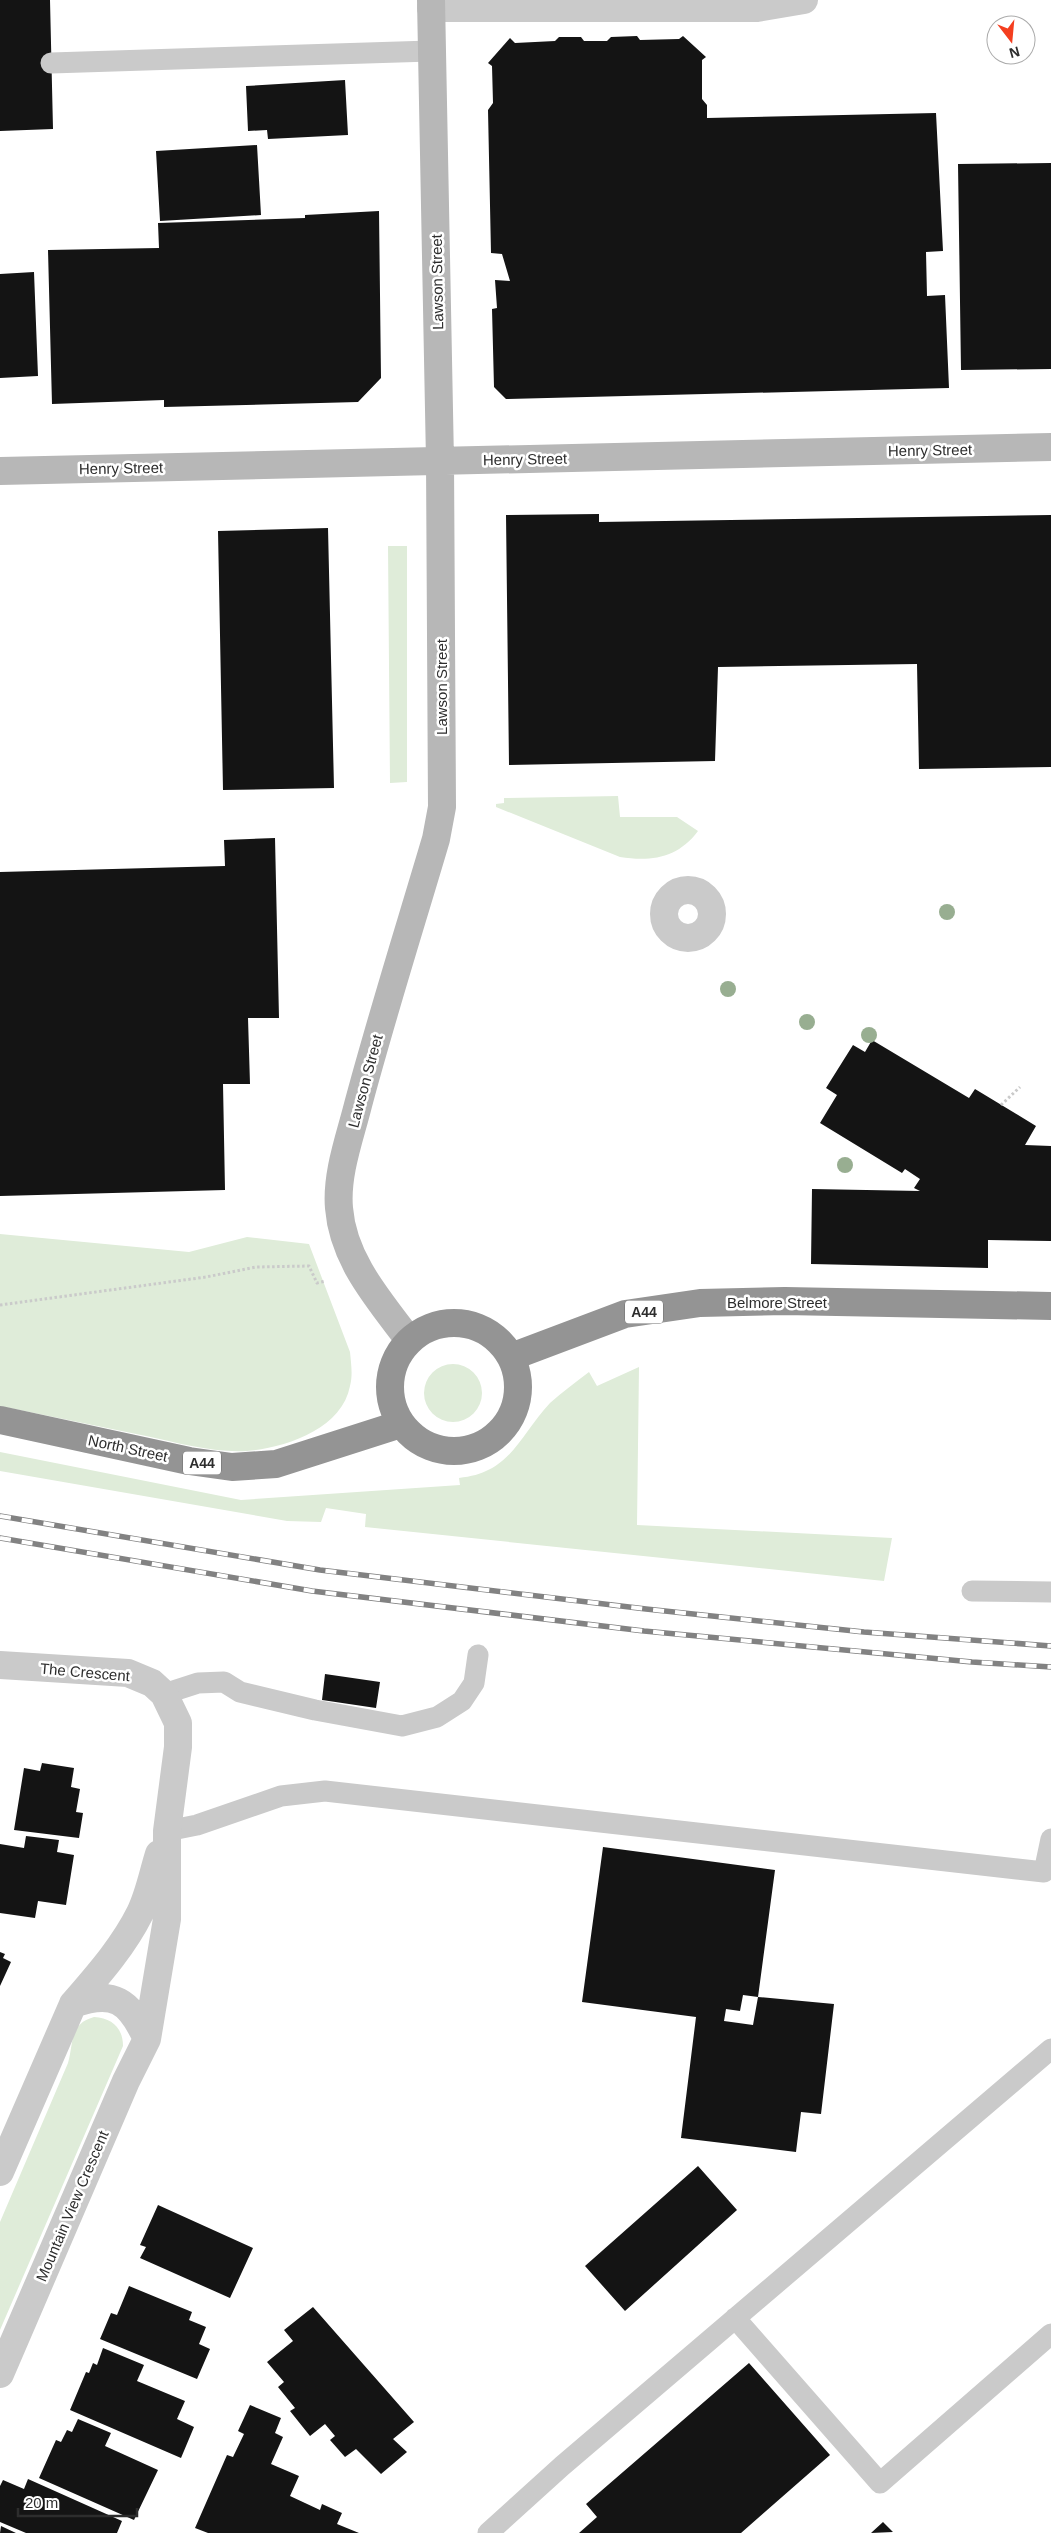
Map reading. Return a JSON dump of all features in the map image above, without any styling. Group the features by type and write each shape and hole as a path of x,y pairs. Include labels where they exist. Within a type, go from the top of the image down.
{"highway":[{"name":"Belmore Street","path":"511,1357 625,1314 700,1303 785,1301 1051,1306"},
{"path":"464,1323 483,1329 499,1341 511,1357 518,1377 517,1398 510,1418 496,1435 478,1446 457,1451 436,1448 416,1440 401,1424 392,1408 389,1390 390,1372 398,1354 409,1340 425,1329 438,1325 464,1323"},
{"name":"North Street","path":"0,1420 189,1461 232,1467 276,1464 401,1424"}],"street":[{"path":"431,4 757,8 804,0"},
{"name":"Lawson Street","path":"409,1340 362,1277 347,1244 339,1208 341,1176 363,1088 440,824 440,461 431,4"},
{"name":"Henry Street","path":"0,471 1051,447"},
{"name":"The Crescent","path":"0,1665 128,1673 152,1684 164,1694"},
{"name":"Mountain View Crescent","path":"0,2374 126,2081 147,2038 167,1919 166,1831 178,1747 178,1723 164,1694"},
{"name":"Mountain View Crescent","path":"0,2172 73,2004 107,1965 140,1911 166,1831"},
{"path":"73,2004 89,1999 106,1997 119,2001 131,2010 147,2038"}],"lane":[{"path":"51,64 431,51"},
{"path":"972,1591 1051,1592"},
{"path":"164,1694 198,1683 224,1682 240,1692 315,1710 402,1726 437,1717 462,1701 474,1683 478,1655"},
{"path":"166,1831 197,1825 281,1796 325,1791 1044,1872 1051,1839"},
{"path":"488,2533 735,2318 1051,2049"},
{"path":"735,2318 880,2483 1051,2334"}],"path":[{"path":"1001,1105 1020,1087"},
{"path":"0,1305 206,1277 256,1267 310,1266 317,1283 331,1279"}],"green space":[{"path":"388,546 407,546 407,782 390,783"},
{"path":"618,796 620,817 677,817 698,831 682,847 663,856 642,859 620,857 496,807 496,804 504,803 504,798"},
{"path":"0,1234 189,1252 247,1237 309,1244 350,1352 352,1369 350,1386 345,1401 336,1414 310,1434 278,1446 247,1451 196,1447 0,1406"},
{"path":"447,1364 459,1364 474,1372 482,1387 482,1399 474,1414 459,1422 447,1422 432,1414 424,1399 424,1387 432,1372"},
{"path":"639,1367 637,1525 892,1538 884,1581 365,1527 366,1514 326,1508 321,1522 287,1521 0,1471 0,1452 241,1500 460,1485 459,1478 477,1475 491,1469 502,1461 550,1403 589,1372 597,1386"},
{"path":"94,2017 106,2019 119,2029 123,2046 0,2330 0,2222 68,2063 76,2029 86,2020"}],"building":[{"path":"0,0 50,0 53,129 0,131"},
{"path":"637,36 640,40 679,39 683,36 706,57 702,60 702,99 707,105 707,118 936,113 943,251 926,252 927,296 945,295 949,388 506,399 494,387 492,309 497,308 495,280 510,281 502,254 491,253 488,110 493,103 492,66 488,63 510,38 515,43 555,41 559,37 581,37 584,41 607,41 611,37"},
{"path":"345,80 348,135 268,139 267,130 248,131 246,86"},
{"path":"257,145 261,215 160,221 156,151"},
{"path":"1051,163 1051,369 961,370 958,164"},
{"path":"379,211 381,378 358,402 164,407 164,400 52,404 48,250 159,248 158,223 305,218 305,215"},
{"path":"34,272 38,376 0,378 0,274"},
{"path":"599,514 599,522 1051,515 1051,767 919,769 917,664 718,667 715,761 509,765 506,515"},
{"path":"328,528 334,788 223,790 218,531"},
{"path":"275,838 279,1018 248,1018 250,1084 223,1084 225,1190 0,1196 0,872 225,866 224,840"},
{"path":"872,1040 969,1098 975,1089 1036,1126 1025,1145 1051,1146 1051,1241 988,1240 988,1268 811,1264 812,1189 920,1191 914,1188 920,1179 905,1169 902,1173 820,1123 837,1095 826,1088 853,1045 865,1052"},
{"path":"325,1674 380,1682 376,1708 322,1700"},
{"path":"42,1763 74,1768 71,1787 80,1789 76,1812 83,1813 79,1838 14,1830 24,1768 40,1771"},
{"path":"26,1836 59,1840 57,1852 74,1855 66,1905 38,1901 35,1918 0,1913 0,1844 24,1848"},
{"path":"603,1847 775,1870 758,1997 834,2004 821,2114 801,2112 796,2152 681,2138 696,2017 582,2002","holes":["743,1995 758,1997 753,2025 724,2021 726,2009 740,2011"]},
{"path":"0,1952 5,1954 3,1958 11,1962 0,1986"},
{"path":"698,2166 737,2210 625,2311 585,2266"},
{"path":"158,2205 253,2248 230,2298 140,2258 146,2247 140,2245"},
{"path":"129,2286 192,2312 189,2320 206,2327 199,2344 210,2349 197,2379 100,2339 111,2313 117,2315"},
{"path":"313,2307 414,2422 393,2439 407,2452 381,2474 356,2449 345,2457 330,2440 335,2436 325,2424 310,2436 290,2411 295,2408 278,2387 284,2382 267,2362 293,2341 284,2330"},
{"path":"103,2348 144,2365 137,2381 185,2401 177,2419 194,2427 181,2458 70,2410 86,2372 89,2373 93,2363 97,2365"},
{"path":"749,2363 830,2455 741,2533 579,2533 597,2517 586,2504"},
{"path":"250,2405 281,2418 275,2433 283,2437 271,2464 299,2476 290,2496 320,2510 322,2504 342,2513 337,2524 359,2533 208,2533 195,2528 227,2455 233,2457 244,2434 238,2431"},
{"path":"78,2419 111,2433 105,2446 158,2470 134,2520 39,2478 56,2440 61,2442 67,2430 72,2432"},
{"path":"28,2479 122,2521 117,2533 26,2533 0,2522 0,2486 3,2480 24,2489"},
{"path":"883,2522 893,2532 871,2533"},
{"path":"1,2526 16,2533 0,2533"}],"railway":[{"path":"0,1516 320,1570 646,1609 864,1632 1051,1646"},
{"path":"0,1538 312,1591 644,1631 972,1662 1051,1667"}]}
